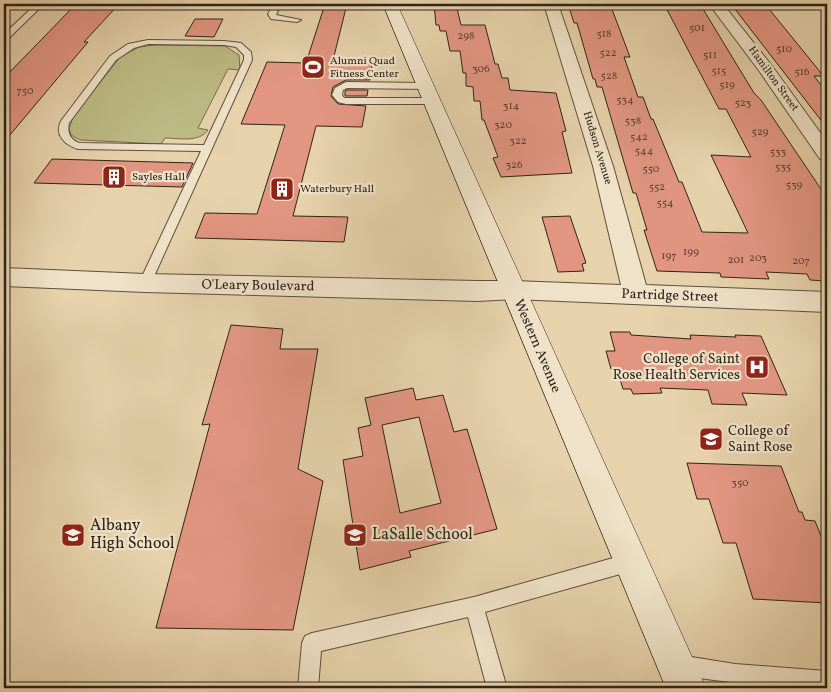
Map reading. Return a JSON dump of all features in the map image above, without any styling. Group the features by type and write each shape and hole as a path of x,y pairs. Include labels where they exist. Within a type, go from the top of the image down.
{"street":[{"name":"Western Avenue","path":"390,4 681,676"},
{"name":"Hudson Avenue","path":"551,4 603,166 636,295"},
{"name":"Hamilton Street","path":"716,4 824,147"},
{"name":"O'Leary Boulevard","path":"4,278 477,291 513,290"},
{"name":"Partridge Street","path":"513,290 827,302"}],"lane":[{"path":"4,38 40,4"},
{"path":"278,4 272,14 274,17 297,20"},
{"path":"145,283 248,60 248,54 238,45 148,42 126,49 113,58 64,123 63,128 66,140 78,146 206,148"},
{"path":"351,85 428,93 346,101 341,100 337,95 339,88 351,85"},
{"path":"308,688 312,643 474,606 631,562"},
{"path":"474,606 497,688"},
{"path":"681,676 735,674 827,681"}],"shaded area":[{"path":"155,45 225,46 239,55 240,70 228,69 198,128 208,130 199,137 194,138 165,138 161,144 80,140 71,135 69,129 73,117 120,57 139,47"}],"building":[{"path":"76,4 119,4 84,42 88,42 4,142 4,78"},
{"path":"325,4 347,4 332,64 372,64 370,80 346,80 333,87 331,96 338,104 366,106 362,127 316,126 293,216 348,217 344,242 195,238 205,213 257,214 285,125 241,124 267,62 306,63"},
{"path":"434,4 456,4 461,25 485,25 495,64 498,64 502,78 508,78 510,90 556,93 566,131 562,132 572,173 501,177 493,158 498,157 484,120 482,120 480,101 474,101 473,87 466,86 466,73 463,73 460,51 450,51 446,31 440,31 439,25 436,25"},
{"path":"568,4 610,4 630,57 624,57 638,97 643,97 679,182 682,182 702,232 748,233 711,155 751,157 726,109 719,109 664,4 700,4 754,93 761,100 827,198 827,281 810,280 807,274 766,272 769,279 721,277 720,273 657,271 644,230 647,230 636,193 633,193 602,87 597,87 595,79 593,79 577,23 574,23"},
{"path":"731,4 765,4 817,68 823,76 814,76 827,93 827,128"},
{"path":"195,19 223,19 214,37 185,36"},
{"path":"368,90 367,96 345,96 345,91"},
{"name":"Sayles Hall","path":"52,159 193,163 182,187 34,183"},
{"path":"570,216 586,263 582,264 584,271 558,272 542,217"},
{"path":"231,325 283,329 280,349 318,349 298,469 323,481 293,630 156,628 210,424 202,425"},
{"path":"610,332 630,332 631,335 691,339 690,335 761,336 787,395 742,393 747,405 712,404 708,390 660,388 662,393 633,394 631,389 623,389 617,369 611,369 606,351 615,351"},
{"path":"413,388 416,400 443,395 454,432 467,429 497,529 409,551 411,557 360,570 343,460 363,456 358,428 371,425 365,398","holes":["419,417 441,503 400,513 382,425"]},
{"path":"687,463 781,466 799,512 802,512 805,520 815,521 827,551 827,603 753,599 736,543 723,543 709,499 697,499"}],"place":[{"name":"Alumni Quad Fitness Center","path":"313,67"},
{"name":"Sayles Hall","path":"114,177"},
{"name":"Waterbury Hall","path":"282,189"},
{"name":"College of Saint Rose Health Services","path":"757,367"},
{"name":"College of Saint Rose","path":"711,439"},
{"name":"Albany High School","path":"73,535"},
{"name":"LaSalle School","path":"355,535"}]}
